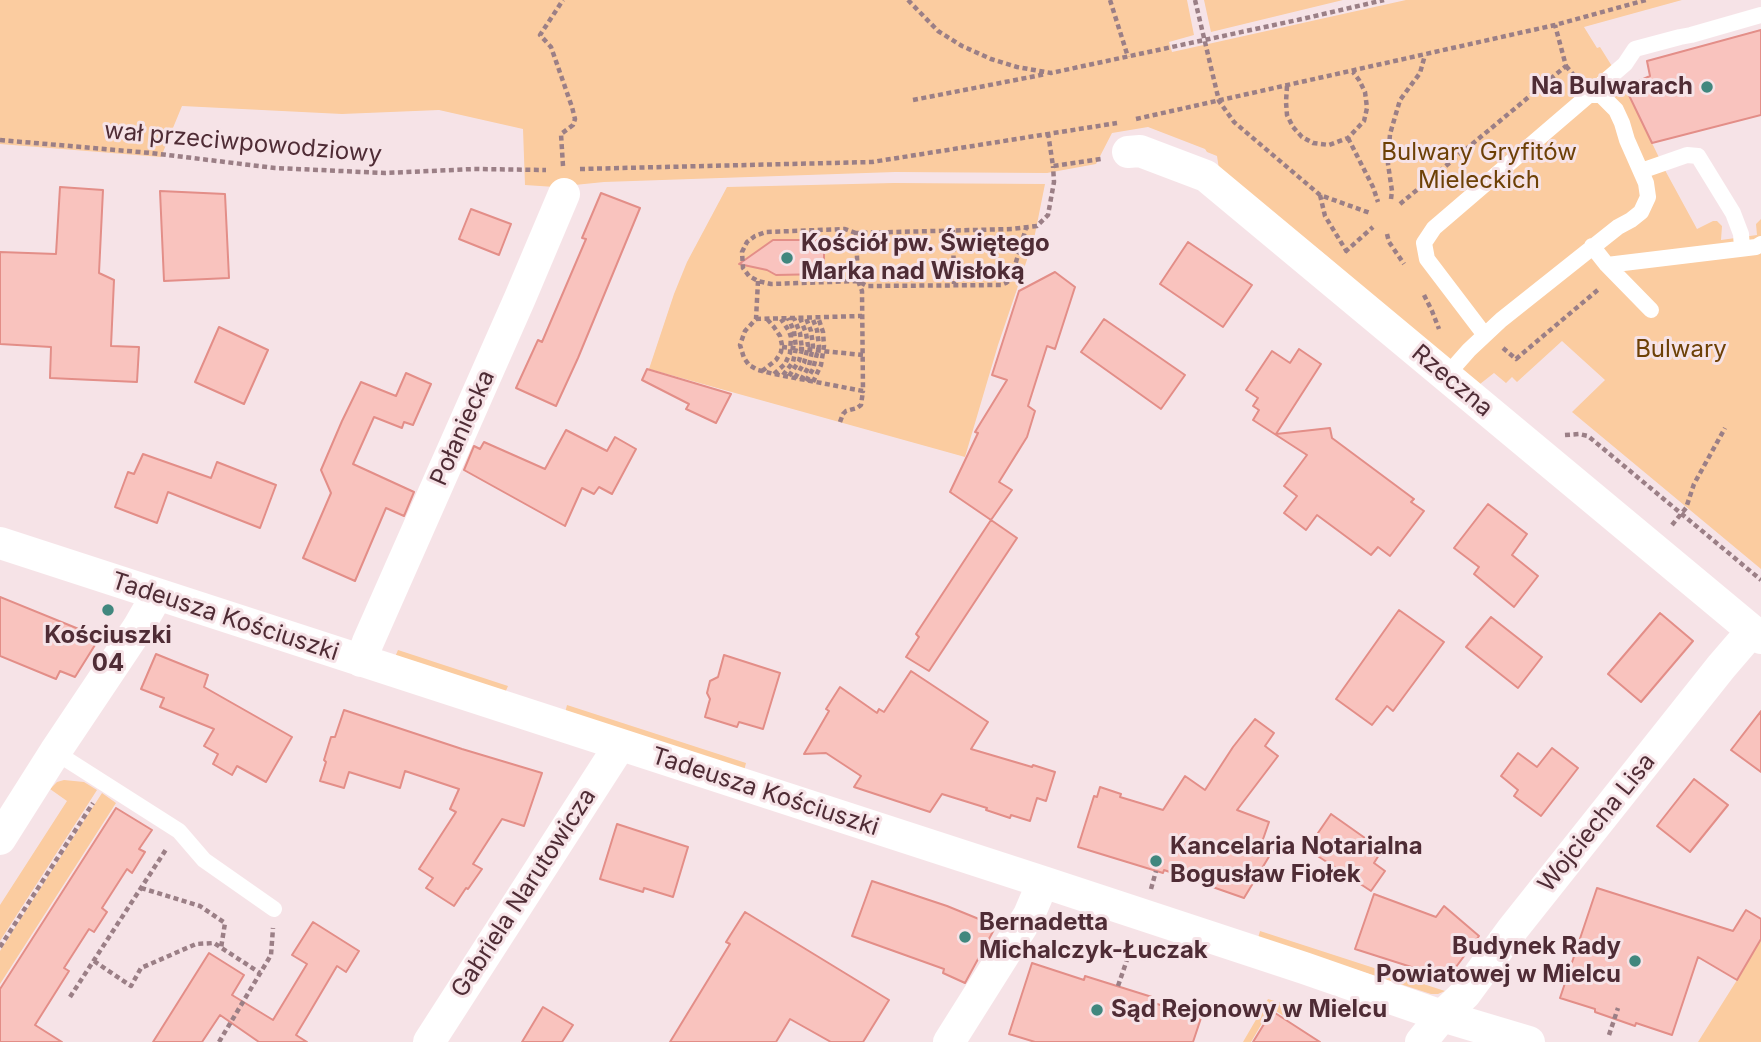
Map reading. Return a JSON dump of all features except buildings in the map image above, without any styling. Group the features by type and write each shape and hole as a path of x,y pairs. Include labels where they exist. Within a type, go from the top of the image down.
{"street":[{"name":"Rzeczna","path":"1117,156 1140,151 1206,176 1453,367 1757,634"},
{"name":"Połaniecka","path":"361,662 526,286 563,176"},
{"name":"Tadeusza Kościuszki","path":"0,543 1529,1042"},
{"path":"0,839 157,595"},
{"name":"Wojciecha Lisa","path":"1421,1042 1465,994 1520,919 1721,667 1757,634"},
{"name":"Gabriela Narutowicza","path":"429,1042 620,745"},
{"path":"948,1042 1030,915 1042,882"}],"lane":[{"path":"1484,334 1427,259 1424,243 1434,228 1625,64 1635,49 1761,15"},
{"path":"1453,367 1484,334 1592,246 1641,212 1648,197 1646,183 1622,123 1616,110 1601,95 1589,95"},
{"path":"1641,171 1687,155 1698,156 1733,213 1741,234 1742,248"},
{"path":"1607,265 1756,247 1761,244"},
{"path":"1592,246 1651,310"},
{"path":"55,752 179,831 204,860 274,909"}],"path":[{"path":"563,0 540,35 551,47 575,119 573,125 561,134 563,176"},
{"path":"908,0 937,31 962,46 1004,64 1051,73"},
{"path":"1110,0 1128,57"},
{"path":"1195,0 1219,101 1234,122 1320,195 1370,214"},
{"path":"913,100 1128,57 1384,0"},
{"path":"1352,71 1365,92 1367,108 1364,121 1348,138 1329,145 1313,143 1301,136 1287,115 1287,86 1352,71 1426,54 1555,25 1646,0"},
{"path":"1400,204 1566,66 1555,25"},
{"path":"1391,199 1388,164 1390,134 1400,100 1420,73 1426,54"},
{"name":"wał przeciwpowodziowy","path":"0,140 152,153 275,168 385,173 520,169 563,176 872,162 1138,119 1287,86"},
{"path":"1026,228 1011,279 1001,285 867,286 858,281 771,284 749,276 743,268 742,252 747,243 766,232 845,229 856,233 1038,226 1048,215 1054,183 1048,133"},
{"path":"1348,138 1378,202"},
{"path":"1053,166 1117,156"},
{"path":"1320,195 1325,216 1346,251 1373,228"},
{"path":"953,230 954,284"},
{"path":"840,422 846,411 861,405 863,391 862,291 858,281 856,233"},
{"path":"1387,234 1409,270"},
{"path":"1499,344 1516,359 1605,284 1607,265"},
{"path":"758,281 756,319 741,337 740,345 749,365 774,374 863,391"},
{"path":"1421,289 1453,367"},
{"path":"756,319 862,316"},
{"path":"780,318 821,365 813,382"},
{"path":"794,378 804,363 807,349 794,331 803,318"},
{"path":"794,378 813,369 803,318"},
{"path":"794,378 793,362 818,339 803,318"},
{"path":"762,371 776,360 782,347 780,336 766,319"},
{"path":"782,347 863,355"},
{"path":"774,374 807,349"},
{"path":"1682,514 1694,484 1725,428"},
{"path":"1557,435 1588,436 1761,580"},
{"path":"0,947 105,785"},
{"path":"70,997 179,831"},
{"path":"1151,890 1156,871"},
{"path":"141,888 200,906 225,923 221,948"},
{"path":"219,1042 271,955 274,909"},
{"path":"94,961 131,986 141,968 196,944 214,943 260,973"},
{"path":"1118,986 1131,948"},
{"path":"1609,1035 1618,1008"}],"green space":[{"path":"0,0 1187,0 1194,35 1169,42 1172,52 1406,0 1682,0 1584,27 1625,87 1697,229 1717,221 1722,226 1721,240 1757,235 1756,224 1761,219 1761,569 1572,412 1605,380 1562,341 1517,382 1512,377 1506,383 1494,373 1480,384 1219,169 1217,156 1148,127 1112,133 1096,164 1047,173 895,172 604,182 555,187 525,185 523,129 439,110 342,114 182,106 161,157 0,144"},
{"path":"1204,0 1343,0 1211,32"},
{"path":"894,183 1045,184 1034,239 998,345 965,457 649,369 687,262 727,187"},
{"path":"398,650 508,686 505,693 395,657"},
{"path":"567,705 746,763 744,771 565,713"},
{"path":"57,782 84,782 97,790 0,941 0,905 67,801 50,789"},
{"path":"102,793 116,803 0,984 0,951"},
{"path":"1260,931 1445,991 1431,994 1258,938"},
{"path":"1761,939 1761,1042 1698,1042 1737,980"},
{"path":"1268,999 1297,1008 1290,1020 1271,1008 1251,1042 1243,1042"}],"place":[{"name":"Na Bulwarach","path":"1707,87"},
{"name":"Kościół pw. Świętego Marka nad Wisłoką","path":"787,258"},
{"name":"Kościuszki 04","path":"108,610"},
{"name":"Kancelaria Notarialna Bogusław Fiołek","path":"1156,861"},
{"name":"Bernadetta Michalczyk-Łuczak","path":"965,937"},
{"name":"Budynek Rady Powiatowej w Mielcu","path":"1635,961"},
{"name":"Sąd Rejonowy w Mielcu","path":"1097,1010"}],"park label":[{"name":"Bulwary Gryfitów Mieleckich","path":"1479,167"},
{"name":"Bulwary","path":"1681,350"}]}
